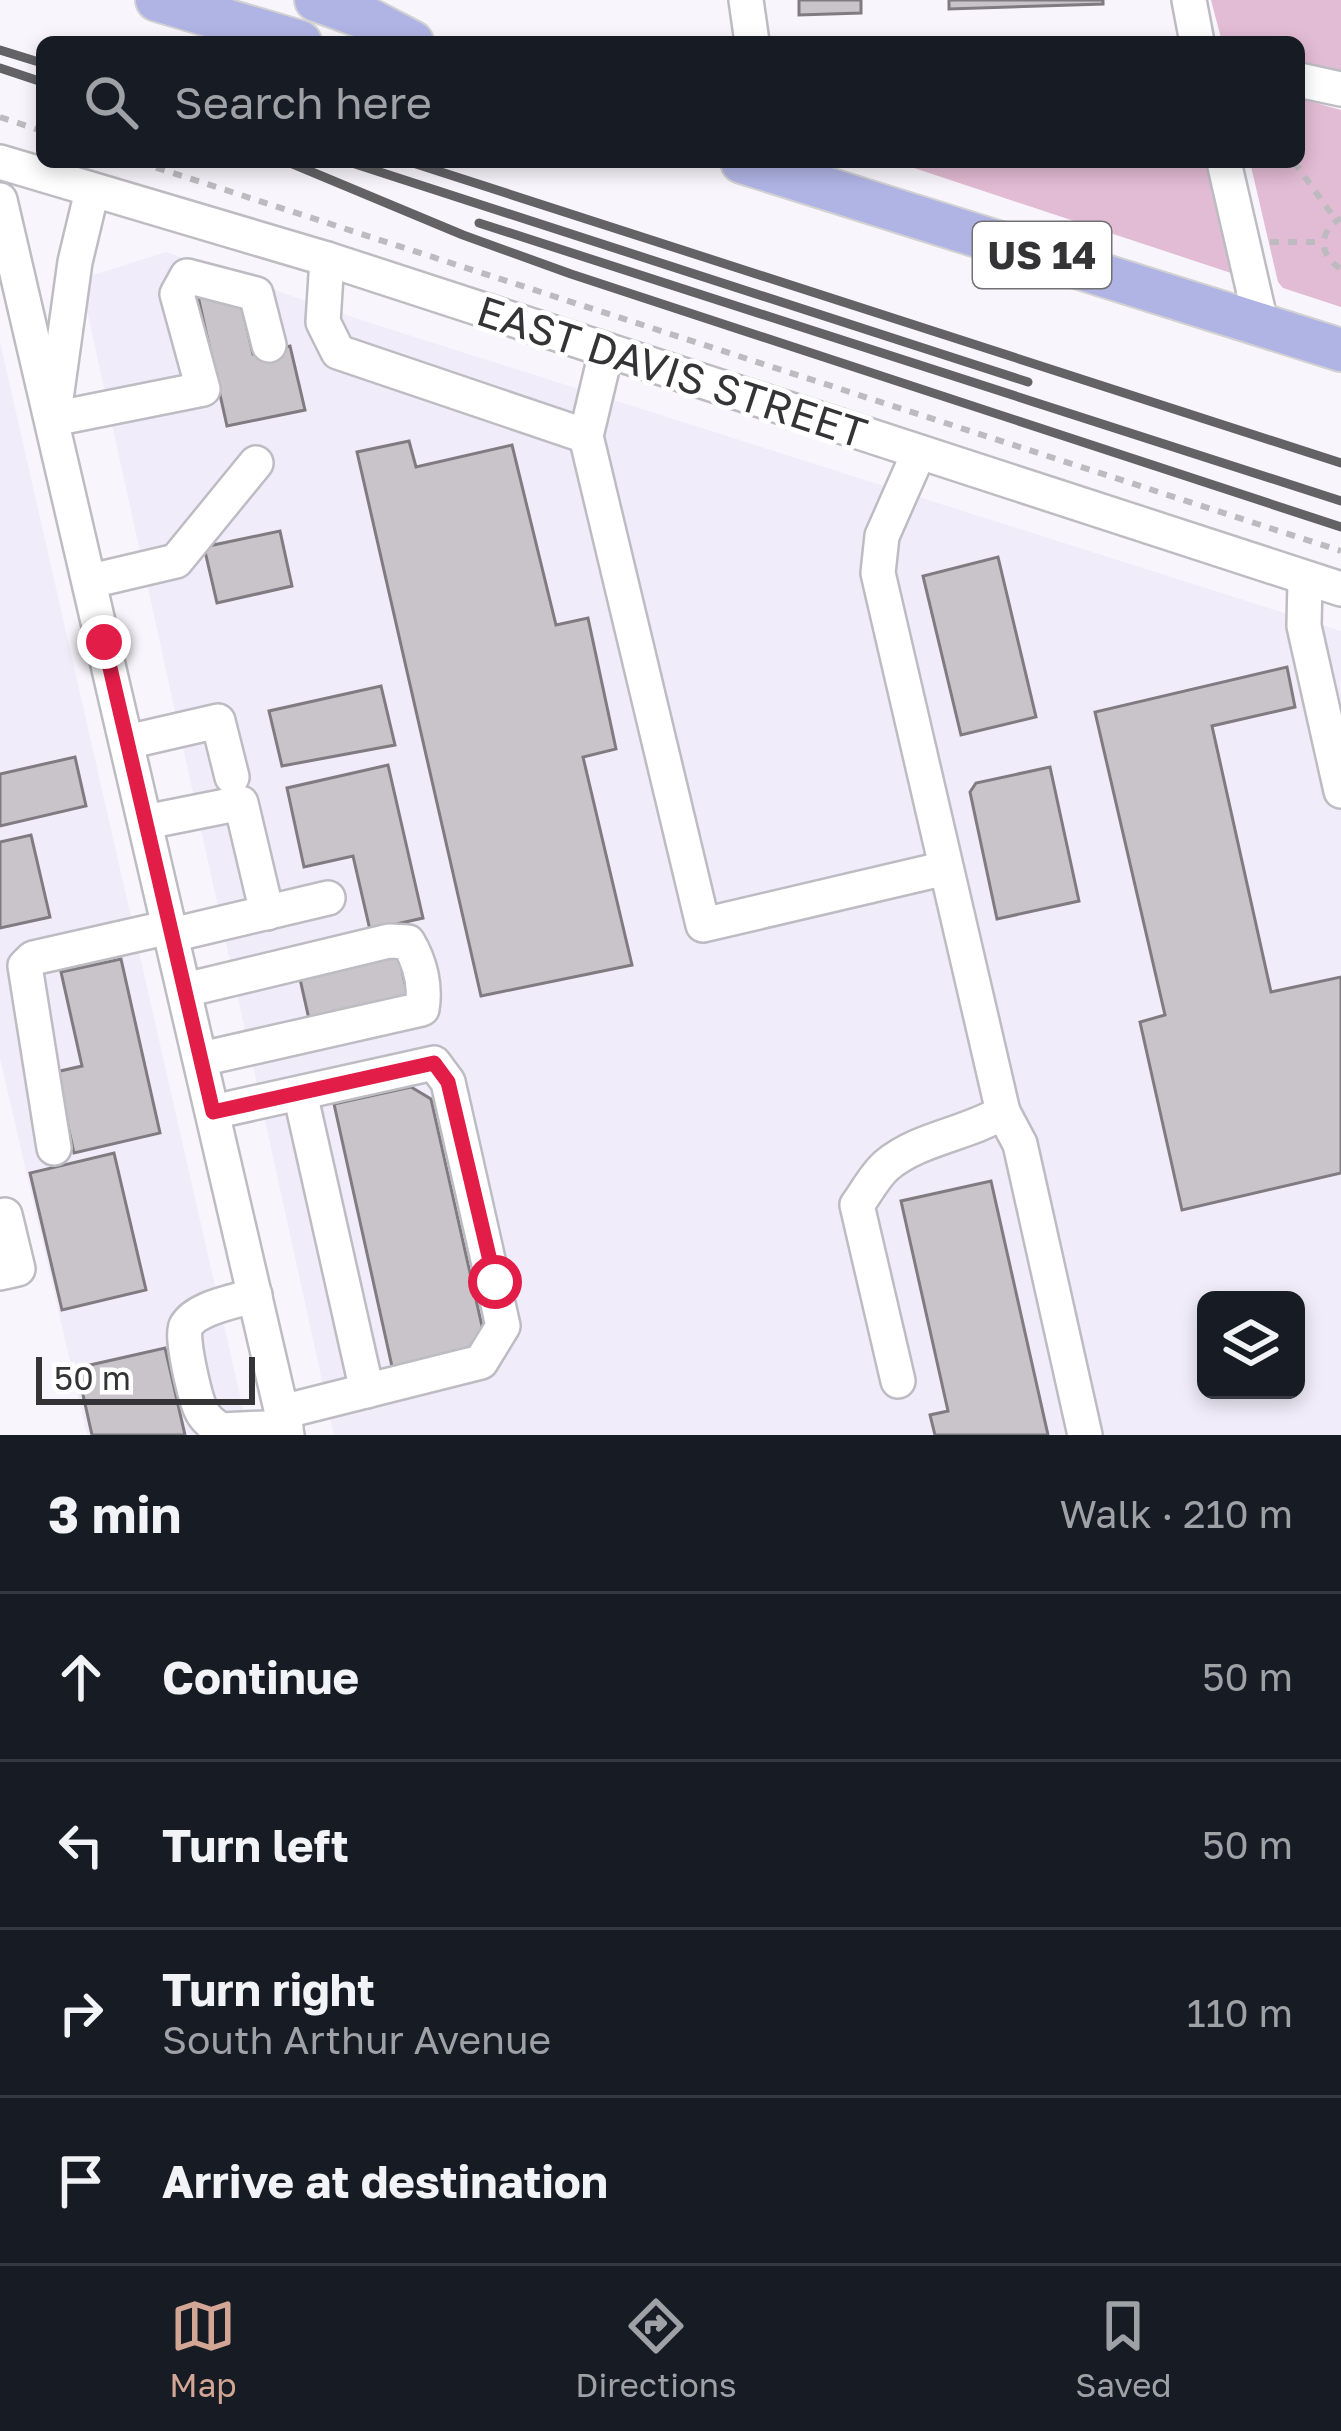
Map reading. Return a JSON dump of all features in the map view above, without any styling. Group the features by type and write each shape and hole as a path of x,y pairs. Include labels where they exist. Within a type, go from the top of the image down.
{"main road":[{"path":"157,0 280,36"},
{"path":"316,0 400,36"},
{"name":"US 14","path":"761,168 1341,350"}],"street":[{"path":"746,0 751,36"},
{"path":"1189,0 1196,36"},
{"path":"1305,81 1341,89"},
{"name":"EAST DAVIS STREET","path":"0,162 327,259 1341,589"},
{"path":"1225,168 1261,323"},
{"path":"53,419 75,262 92,191"},
{"path":"0,200 12,301 53,419 285,1425"},
{"path":"268,242 256,294 269,345"},
{"path":"327,259 323,322 338,352 586,436"},
{"path":"53,419 203,389 177,294 187,276 256,294"},
{"path":"606,352 586,436 703,925 946,868"},
{"path":"919,452 882,536 878,573 1003,1112 1020,1144 1085,1435"},
{"path":"91,581 176,561 256,463"},
{"path":"1305,578 1304,626 1341,791"},
{"path":"128,742 218,721 232,777"},
{"path":"146,822 241,803 268,913"},
{"path":"54,1148 25,966 33,958 328,898"},
{"path":"184,990 389,941 408,942 418,959 422,1009 200,1059"},
{"path":"213,1112 434,1063 448,1082 503,1326 481,1362 367,1391 285,1425 221,1430 201,1409 183,1335 187,1322 206,1311 255,1295"},
{"path":"300,1093 367,1391"},
{"path":"898,1381 857,1205 887,1165 1003,1112"},
{"path":"0,1273 18,1269 2,1208"}],"path":[{"path":"0,117 36,129"},
{"path":"158,168 1341,550"},
{"path":"1299,168 1338,219 1329,226 1323,242 1328,260 1341,268"},
{"path":"1242,243 1323,242"}],"shaded area":[{"path":"1211,0 1341,0 1341,74 1305,66 1305,36 1220,36"},
{"path":"1305,100 1341,110 1341,307 1283,288 1251,168 1305,168"},
{"path":"914,168 1217,168 1238,265 1231,273"},
{"path":"166,252 358,319 1341,631 1341,1435 334,1435 86,306 87,277"},
{"path":"0,342 249,1435 87,1435 0,1058"}],"building":[{"path":"799,0 861,0 861,13 799,15"},
{"path":"949,0 1103,0 1103,4 949,9"},
{"path":"196,287 241,303 253,354 290,346 305,410 227,426"},
{"path":"409,441 416,467 512,445 556,625 588,618 616,749 583,757 632,965 481,996 357,452"},
{"path":"280,531 292,586 217,603 204,547"},
{"path":"998,557 1036,717 961,735 923,576"},
{"path":"1287,667 1295,707 1212,726 1271,992 1341,977 1341,1173 1182,1210 1140,1022 1165,1015 1095,712"},
{"path":"381,686 395,745 282,766 269,711"},
{"path":"75,757 86,806 0,826 0,774"},
{"path":"388,765 423,918 370,930 353,856 304,867 287,788"},
{"path":"1050,767 1079,901 997,919 970,792 976,783"},
{"path":"31,835 50,917 0,928 0,842"},
{"path":"397,947 410,1006 311,1028 298,970"},
{"path":"121,959 160,1133 74,1153 56,1072 82,1066 61,972"},
{"path":"411,1087 431,1099 484,1335 473,1353 393,1371 334,1104"},
{"path":"114,1153 146,1290 62,1310 30,1173"},
{"path":"991,1181 1048,1435 935,1435 930,1415 948,1411 901,1201"},
{"path":"165,1348 185,1435 92,1435 77,1368"}],"railway":[{"path":"0,50 36,61"},
{"path":"0,68 36,80"},
{"path":"302,168 571,274 1341,527"},
{"path":"368,168 1028,382"},
{"path":"429,168 1341,463"},
{"path":"479,223 1341,501"}],"route":[{"path":"104,642 213,1112 434,1063 448,1082 495,1282"}]}
